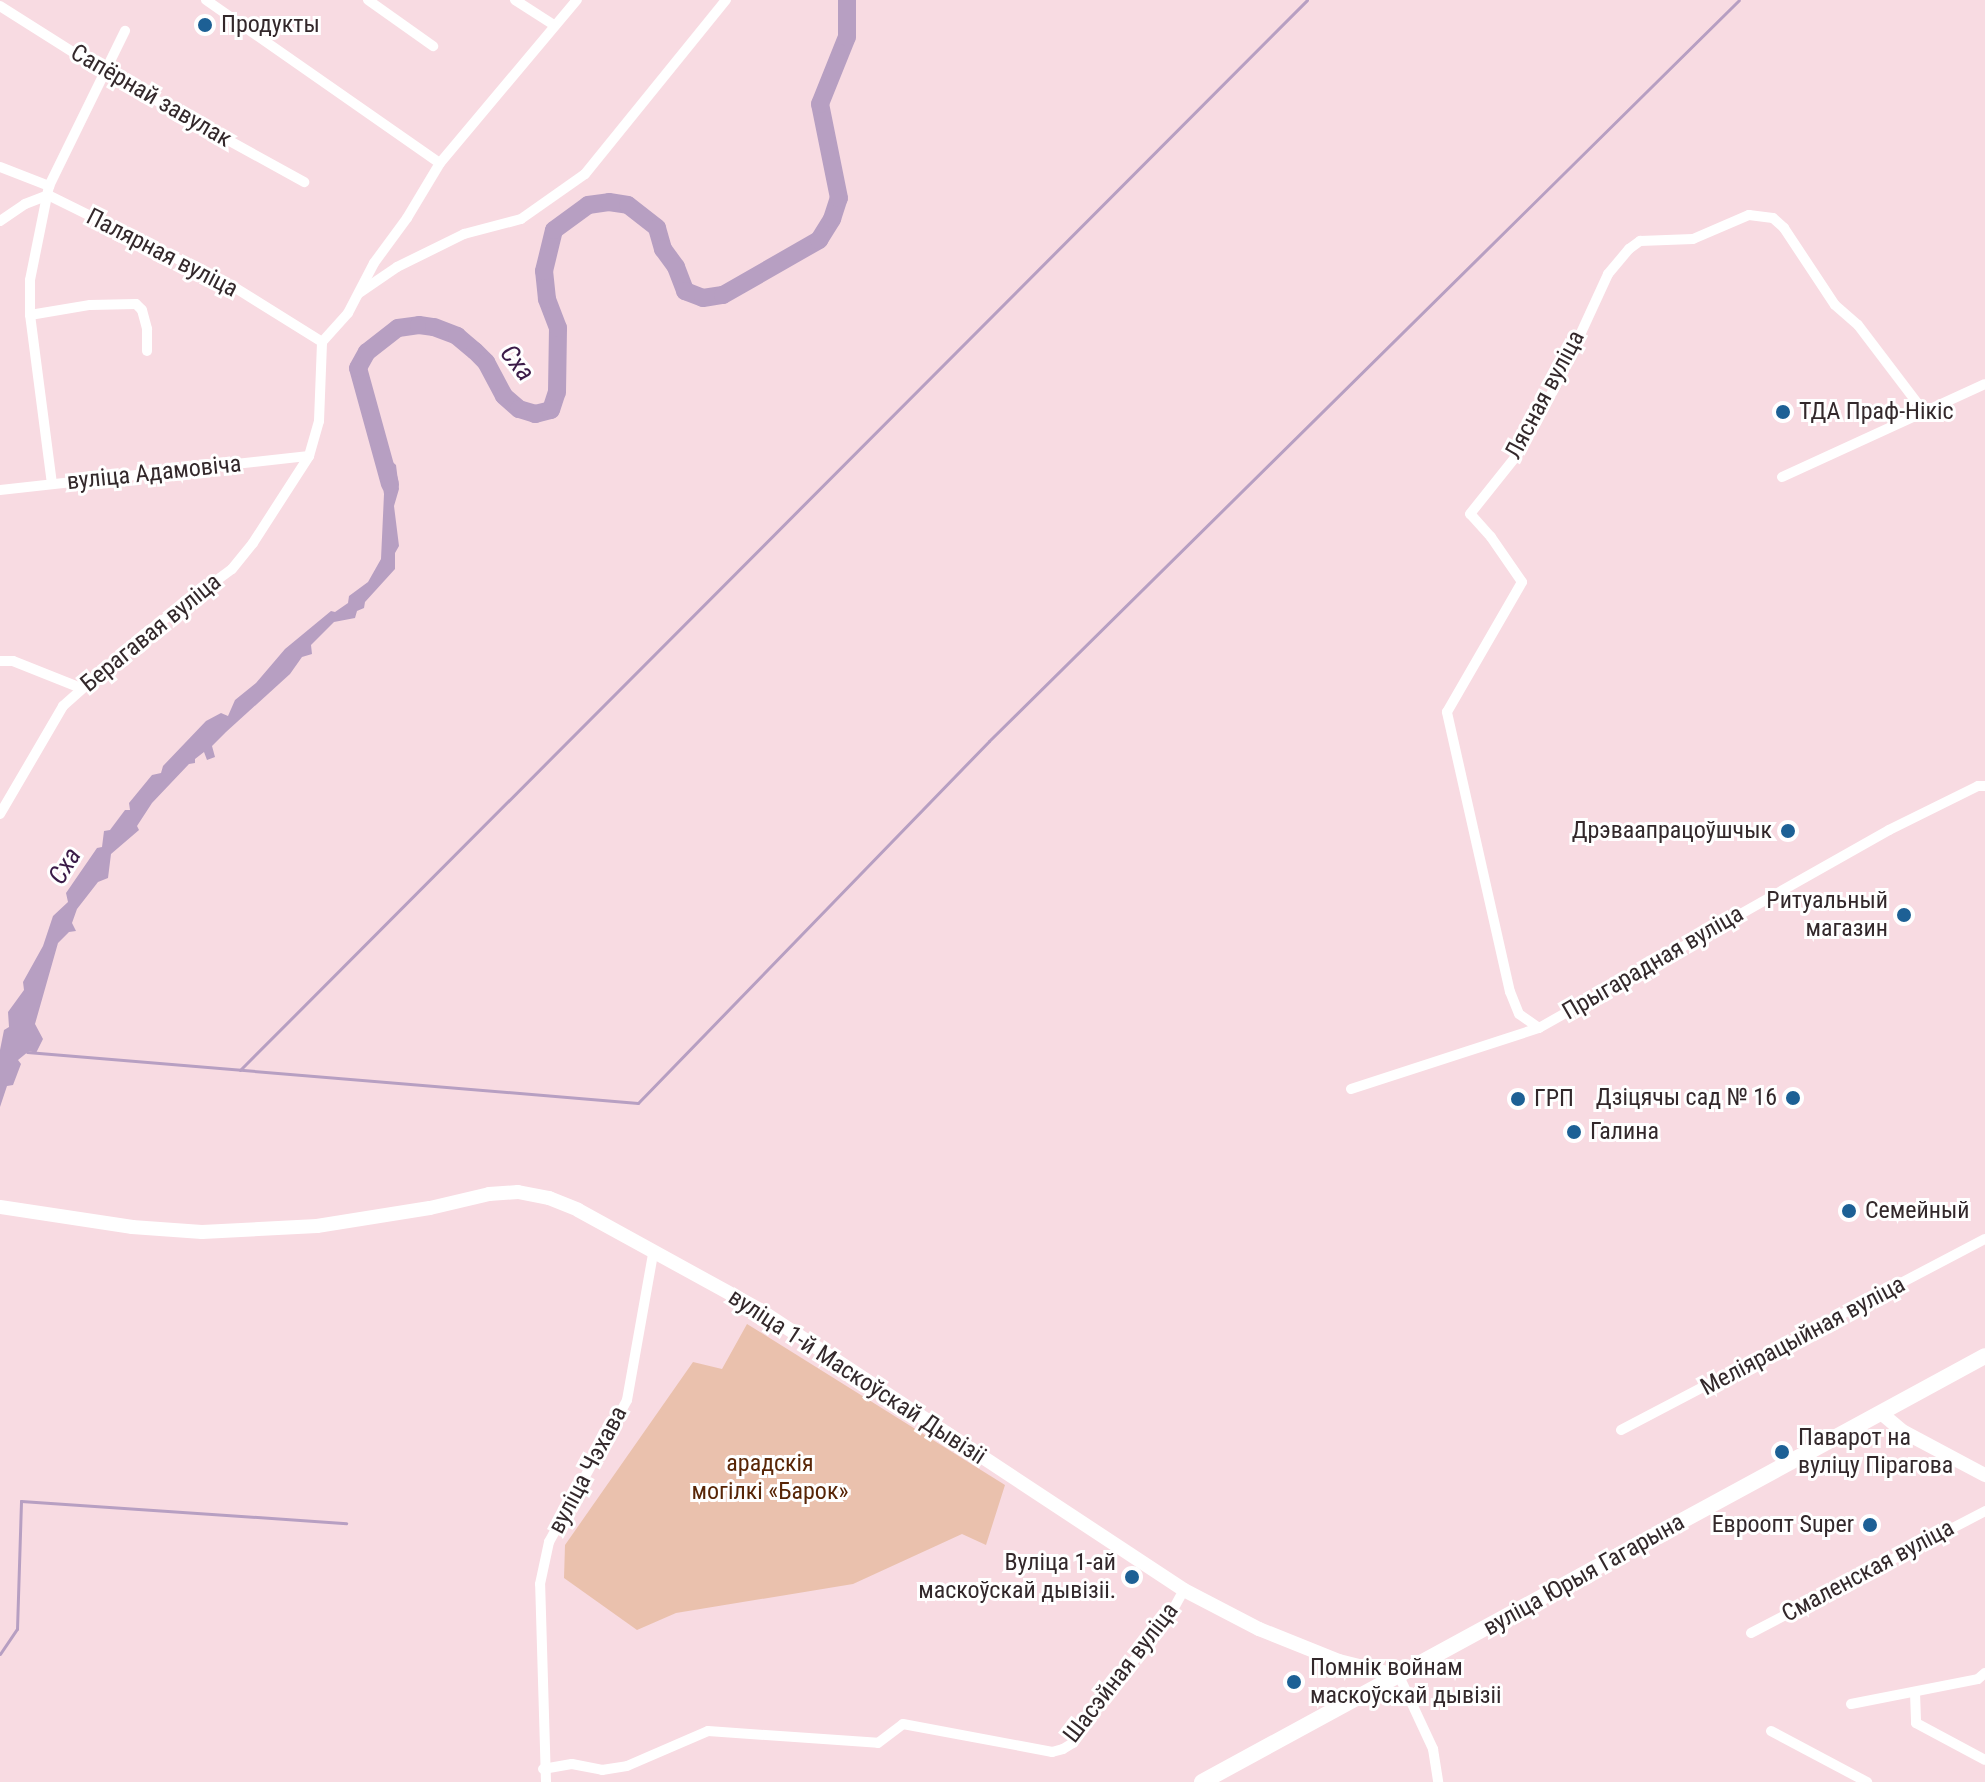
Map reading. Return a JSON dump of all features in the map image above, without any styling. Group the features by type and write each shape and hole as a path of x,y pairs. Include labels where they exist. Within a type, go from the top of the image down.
{"main road":[{"name":"вуліца Юрыя Гагарына","path":"1202,1782 1985,1356"}],"street":[{"path":"206,0 440,163"},
{"path":"368,0 433,46"},
{"path":"515,0 554,25"},
{"path":"322,342 348,313 374,263 407,218 440,163 577,0"},
{"path":"359,293 397,267 464,234 521,219 585,174 726,0"},
{"name":"Сапёрнай завулак","path":"0,6 103,71 304,182"},
{"path":"52,484 30,315 30,280 48,191 103,71 125,31"},
{"name":"Палярная вуліца","path":"0,167 234,287 322,342"},
{"path":"0,221 48,191"},
{"name":"Лясная вуліца","path":"1539,1028 1519,1014 1510,992 1447,712 1522,582 1491,537 1470,514 1521,450 1563,372 1608,274 1640,241 1693,239 1749,215 1773,218 1784,228 1835,305 1858,325 1924,412"},
{"path":"30,315 90,305 136,304 142,310 147,329 147,351"},
{"name":"Берагавая вуліца","path":"0,814 63,706 144,634 232,569 253,543 309,456 319,421 322,342"},
{"path":"1782,477 1985,384"},
{"name":"вуліца Адамовіча","path":"0,490 309,456"},
{"path":"0,661 13,661 81,688"},
{"name":"Прыгарадная вуліца","path":"1351,1089 1539,1028 1889,830 1978,786 1985,786"},
{"name":"вуліца 1-й Маскоўскай Дывізіі","path":"0,1207 132,1227 202,1232 317,1226 430,1208 489,1194 518,1192 549,1198 578,1210 653,1254 760,1310 1184,1590 1259,1629 1339,1661 1399,1676"},
{"name":"Меліярацыйная вуліца","path":"1621,1430 1985,1239"},
{"name":"вуліца Чэхава","path":"546,1782 543,1769 540,1584 549,1542 627,1400 653,1254"},
{"path":"1881,1413 1904,1432 1985,1475"},
{"name":"Смаленская вуліца","path":"1751,1633 1985,1511"},
{"name":"Шасэйная вуліца","path":"543,1769 572,1764 602,1770 627,1766 708,1731 878,1743 903,1724 1052,1752 1063,1749 1073,1743 1120,1677 1165,1624 1184,1590"},
{"path":"1851,1704 1978,1679 1985,1673"},
{"path":"1399,1676 1433,1749 1438,1782"},
{"path":"1915,1692 1916,1723 1985,1760"},
{"path":"1771,1731 1867,1782"}],"green space":[{"name":"арадскія могілкі «Барок»","path":"747,1324 1005,1485 986,1545 962,1534 853,1584 676,1613 637,1630 564,1578 565,1545 693,1362 722,1369"}],"shaded area":[{"path":"388,458 396,465 399,489 394,506 399,546 395,553 395,569 365,602 364,608 357,611 355,618 334,622 311,645 312,654 302,657 290,674 212,746 215,757 207,760 204,752 195,759 195,763 189,764 152,803 137,826 139,830 111,854 108,878 98,882 77,909 72,923 76,931 69,932 58,943 35,1024 43,1039 36,1053 29,1051 18,1060 21,1064 13,1085 7,1086 0,1107 0,1050 4,1030 9,1027 8,1012 24,990 23,982 43,946 53,916 68,902 66,893 97,848 102,847 104,831 110,830 125,810 130,810 129,803 152,775 161,773 163,766 206,721 221,713 228,716 235,700 256,683 285,649 331,611 335,612 348,603 349,596 368,582 381,559 384,494 379,463"}],"waterway":[{"name":"Сха","path":"390,484 358,368 367,352 398,328 419,325 434,327 457,336 475,351 486,362 504,396 519,409 535,414 551,410 557,392 558,328 547,299 544,271 554,230 588,205 609,202 628,205 657,228 663,249 676,267 685,291 703,298 723,295 819,240 832,219 839,198 820,104 847,37 847,0"},
{"path":"240,1070 1307,0"},
{"path":"27,1052 638,1103 989,741 1739,0"},
{"path":"0,1654 17,1629 21,1501 346,1523"}],"place":[{"name":"Продукты","path":"205,25"},
{"name":"ТДА Праф-Нікіс","path":"1783,412"},
{"name":"Дрэваапрацоўшчык","path":"1788,831"},
{"name":"Ритуальный магазин","path":"1904,915"},
{"name":"Дзіцячы сад № 16","path":"1793,1098"},
{"name":"ГРП","path":"1518,1099"},
{"name":"Галина","path":"1574,1132"},
{"name":"Семейный","path":"1849,1211"},
{"name":"Паварот на вуліцу Пірагова","path":"1782,1452"},
{"name":"Евроопт Super","path":"1870,1525"},
{"name":"Вуліца 1-ай маскоўскай дывізіі.","path":"1132,1577"},
{"name":"Помнік войнам маскоўскай дывізіі","path":"1294,1682"}]}
